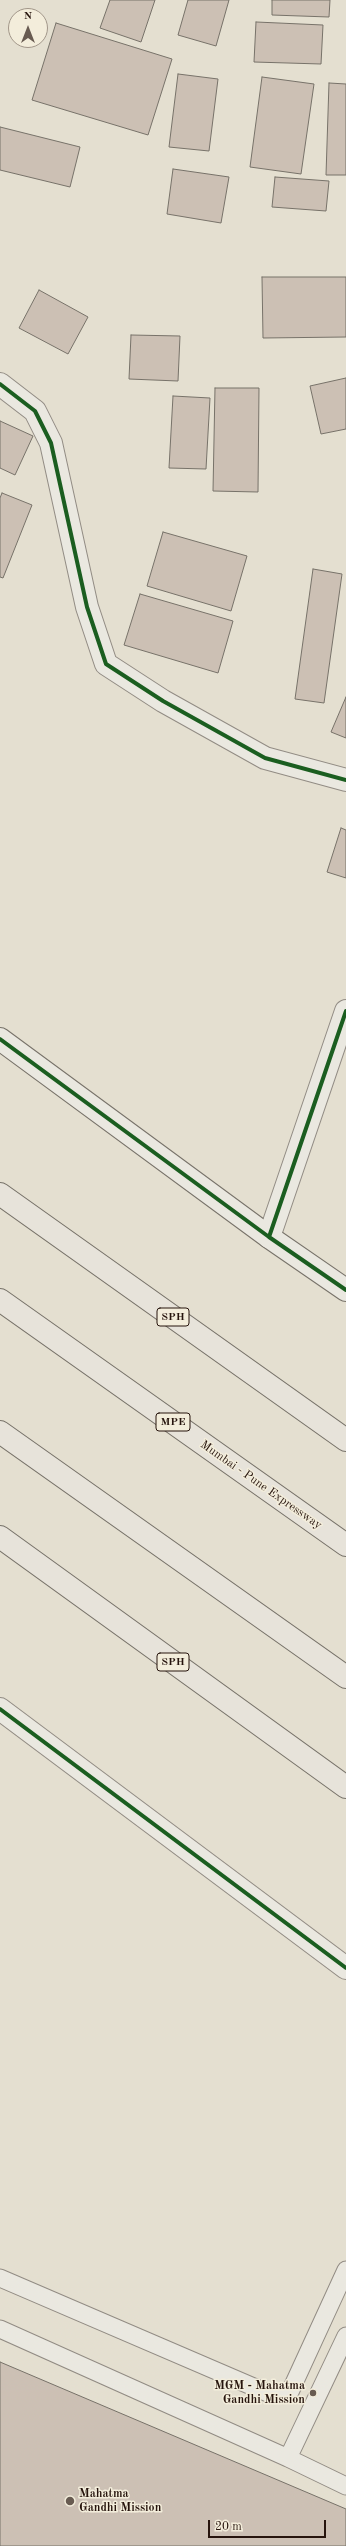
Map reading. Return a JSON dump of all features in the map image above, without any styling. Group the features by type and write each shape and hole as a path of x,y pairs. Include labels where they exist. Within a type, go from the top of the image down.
{"highway":[{"name":"SPH","path":"0,1194 346,1440"},
{"name":"Mumbai - Pune Expressway","path":"0,1300 346,1545"},
{"path":"0,1432 341,1674"},
{"name":"SPH","path":"0,1537 346,1786"}],"street":[{"path":"0,384 35,411 51,443 87,607 106,664 163,701 266,758 346,780"},
{"path":"269,1237 346,1011"},
{"path":"0,1039 269,1237 346,1290"},
{"path":"0,1709 346,1968"}],"lane":[{"path":"0,2278 270,2394 290,2392 346,2270"},
{"path":"0,2329 288,2458 346,2486"},
{"path":"288,2458 346,2336"}],"building":[{"path":"110,0 155,0 141,42 100,28"},
{"path":"188,0 229,0 216,46 178,35"},
{"path":"272,0 330,0 329,17 272,15"},
{"path":"256,22 323,25 321,64 254,62"},
{"path":"56,23 172,59 148,135 32,100"},
{"path":"178,74 218,79 209,151 169,147"},
{"path":"262,77 314,84 301,174 250,167"},
{"path":"329,83 346,84 346,175 326,175"},
{"path":"0,127 80,147 70,187 0,170"},
{"path":"173,169 229,177 221,223 167,214"},
{"path":"275,177 329,181 326,211 272,207"},
{"path":"262,277 346,277 346,337 263,338"},
{"path":"39,290 88,317 68,354 19,328"},
{"path":"131,335 180,336 178,381 129,379"},
{"path":"346,378 346,429 321,434 310,386"},
{"path":"215,388 259,388 258,492 213,491"},
{"path":"173,396 210,398 206,469 169,468"},
{"path":"0,421 33,436 15,475 0,468"},
{"path":"2,493 32,505 3,578 0,577 0,498"},
{"path":"163,532 247,556 231,611 147,586"},
{"path":"313,569 342,574 324,703 295,699"},
{"path":"140,594 233,621 218,673 124,645"},
{"path":"346,697 346,738 331,732"},
{"path":"341,828 346,830 346,878 327,872"},
{"path":"0,2362 346,2509 346,2546 0,2546"}],"cycle path":[{"path":"0,384 35,411 51,443 87,607 106,664 163,701 265,758 346,780"},
{"path":"269,1237 346,1011"},
{"path":"0,1039 269,1237 346,1290"},
{"path":"0,1709 346,1968"}],"place":[{"name":"MGM - Mahatma Gandhi Mission","path":"313,2393"},
{"name":"Mahatma Gandhi Mission","path":"70,2501"}]}
